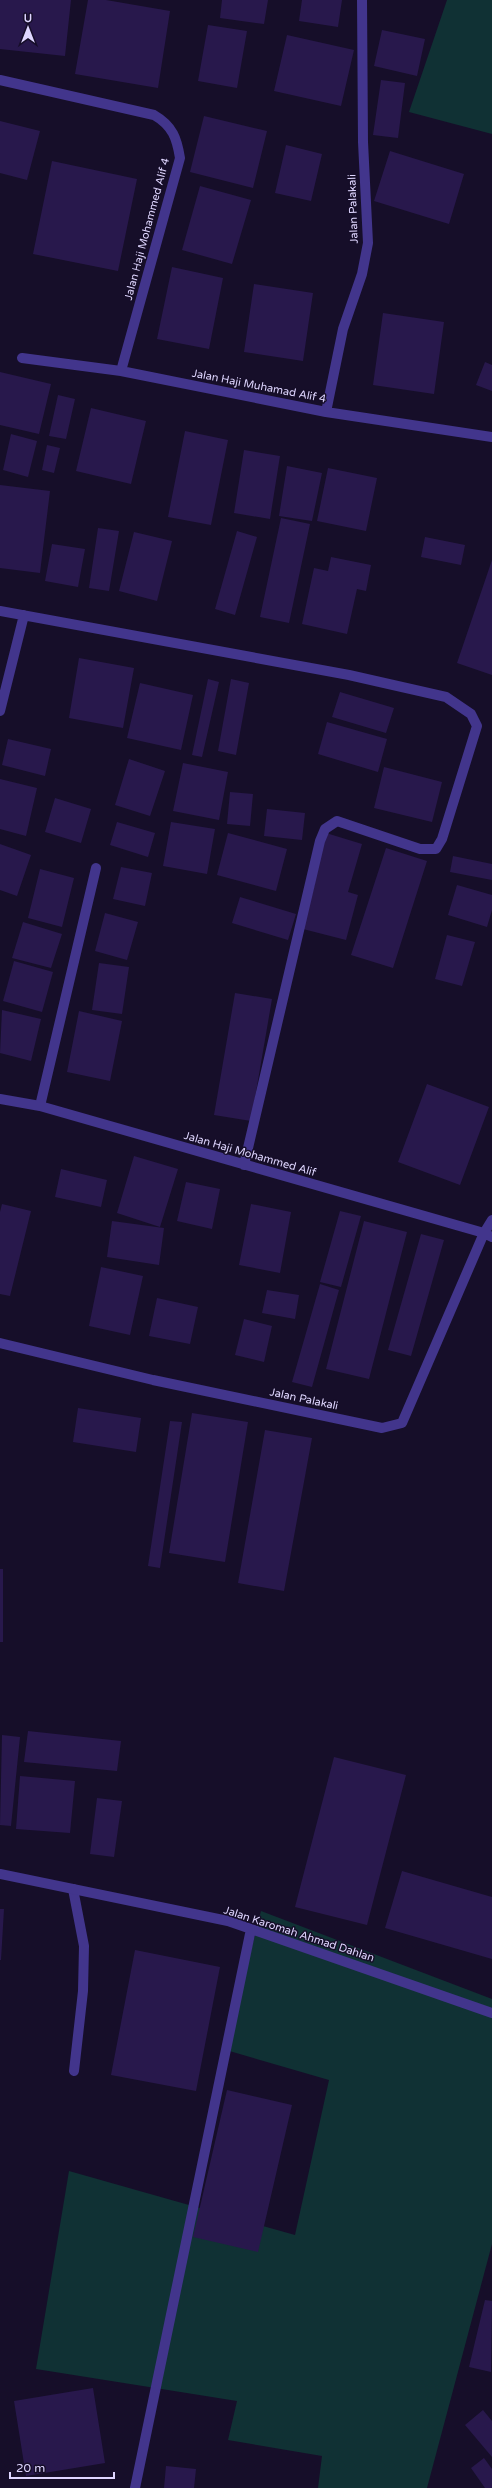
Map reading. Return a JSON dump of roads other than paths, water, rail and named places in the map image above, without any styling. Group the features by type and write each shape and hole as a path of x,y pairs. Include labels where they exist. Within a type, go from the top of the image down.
{"street":[{"name":"Jalan Palakali","path":"326,412 343,329 362,274 368,243 363,142 362,0"},
{"name":"Jalan Haji Mohammed Alif 4","path":"0,80 154,115 164,121 176,136 180,158 121,371"},
{"name":"Jalan Haji Muhamad Alif 4","path":"22,358 121,371 326,412 492,437"},
{"path":"0,611 342,673 446,697 470,714 477,726 442,839 436,849 420,849 336,821 325,829 320,841 244,1165"},
{"path":"0,711 24,615"},
{"path":"40,1106 96,868"},
{"name":"Jalan Haji Mohammed Alif","path":"0,1099 40,1106 488,1235"},
{"path":"488,1235 492,1220"},
{"name":"Jalan Palakali","path":"0,1343 153,1380 382,1428 402,1424 488,1235"},
{"name":"Jalan Karomah Ahmad Dahlan","path":"0,1874 228,1922 492,2013"},
{"path":"73,1889 84,1946 83,1991 74,2071"},
{"path":"135,2488 251,1930"}]}
